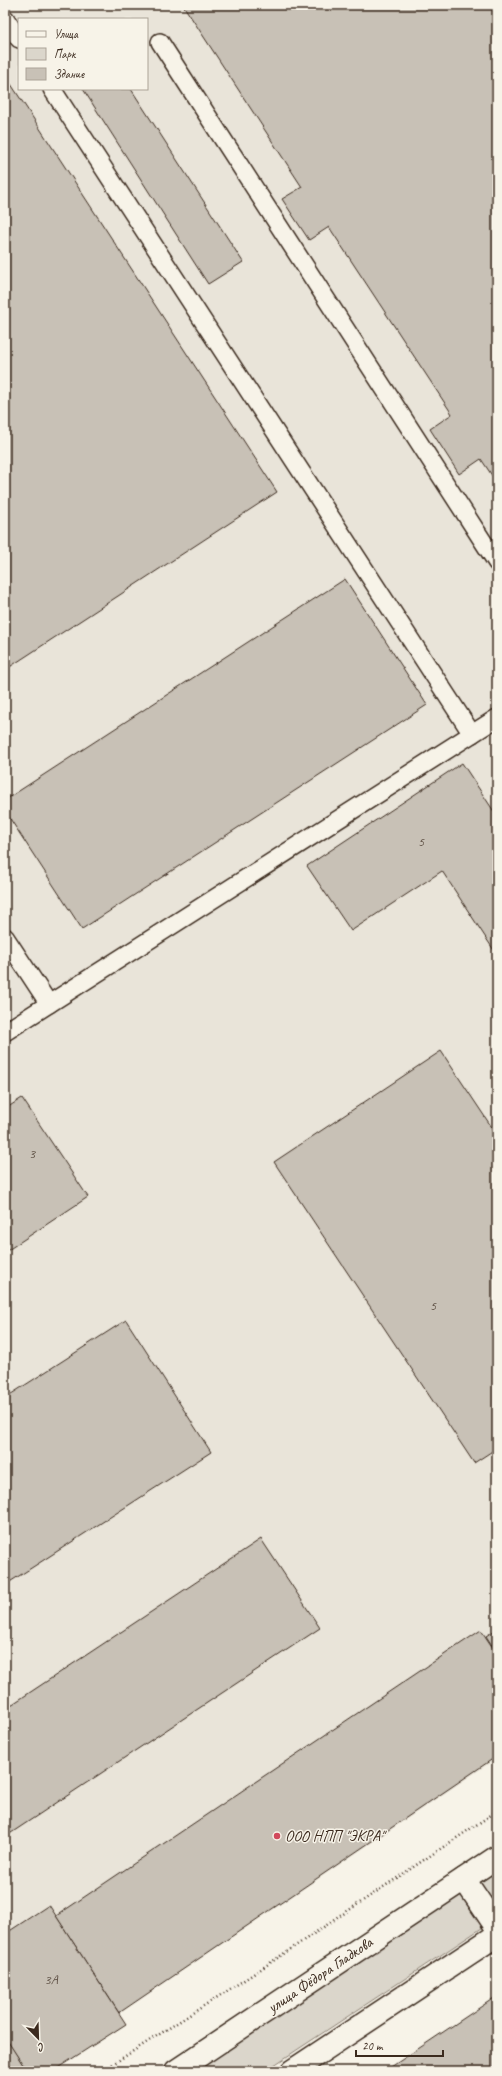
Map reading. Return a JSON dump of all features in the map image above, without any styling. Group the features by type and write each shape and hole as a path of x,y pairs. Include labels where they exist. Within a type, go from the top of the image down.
{"main road":[{"name":"улица Фёдора Гладкова","path":"176,2071 497,1857"},
{"path":"464,1879 497,1928"},
{"path":"292,2071 497,1935"}],"lane":[{"path":"5,18 18,38"},
{"path":"160,42 497,563"},
{"path":"53,90 472,734"},
{"path":"5,1032 497,718"},
{"path":"5,937 49,1004"}],"path":[{"path":"102,2071 252,1975 497,1811"}],"shaded area":[{"path":"5,5 497,5 497,1758 33,2071 5,2071"}],"green space":[{"path":"497,1867 497,1918 265,2071 193,2071"}],"building":[{"path":"183,5 497,5 497,483 481,459 459,474 430,429 452,414 329,227 309,240 282,199 302,187"},
{"path":"5,75 277,492 5,670"},
{"path":"84,90 132,90 243,262 208,284"},
{"path":"345,579 427,705 82,929 5,811 5,800"},
{"path":"462,763 497,816 497,955 442,871 351,931 307,866"},
{"path":"441,1051 497,1135 497,1448 474,1463 274,1162"},
{"path":"22,1098 88,1197 5,1252 5,1109"},
{"path":"126,1320 211,1452 5,1585 5,1398"},
{"path":"261,1539 320,1628 5,1837 5,1709"},
{"path":"497,1629 497,1653 486,1636"},
{"name":"ООО НПП \"ЭКРА\"","path":"481,1630 497,1654 497,1756 119,2013 56,1916"},
{"path":"49,1905 126,2024 53,2071 27,2071 5,2038 5,1934"},
{"path":"497,1996 497,2071 385,2071"},
{"path":"5,2037 27,2071 5,2071"}],"place":[{"name":"ООО НПП \"ЭКРА\"","path":"277,1836"}]}
